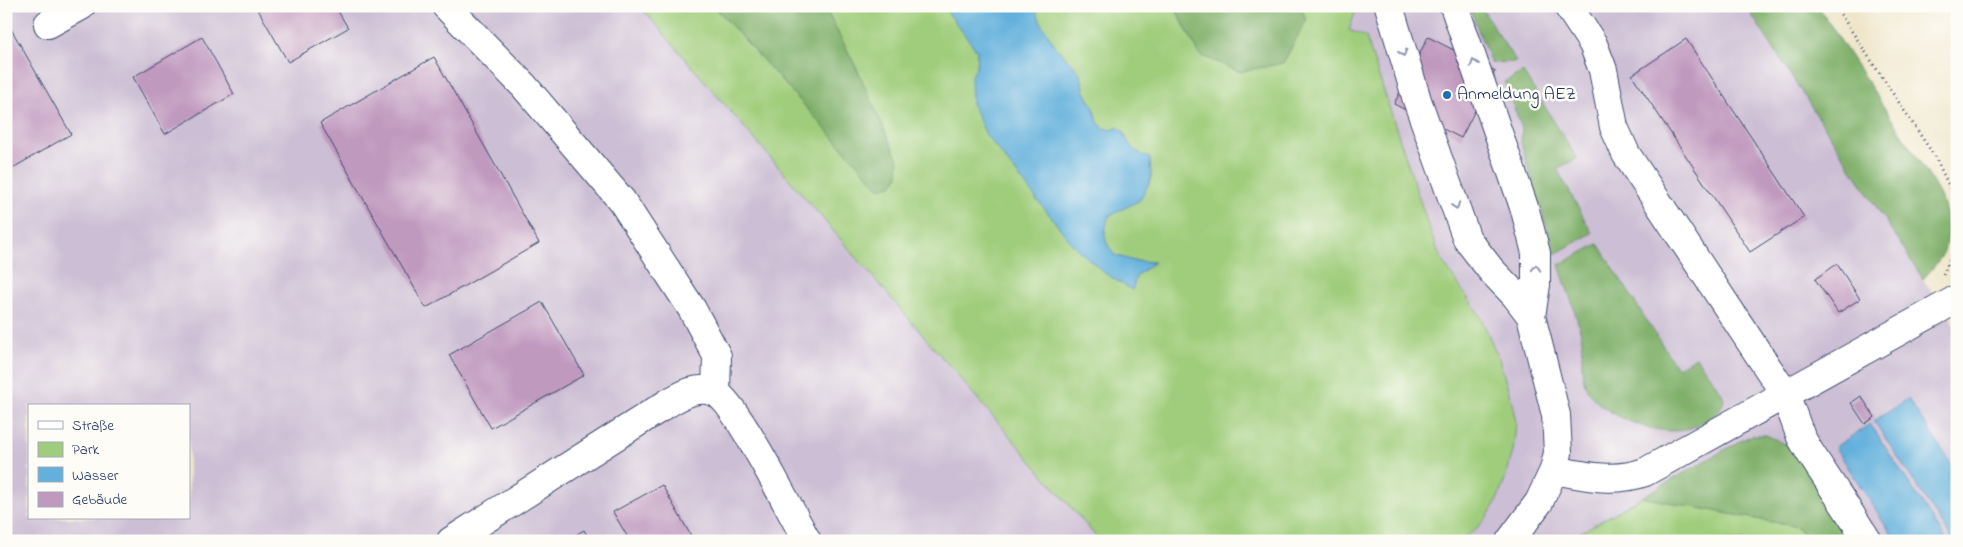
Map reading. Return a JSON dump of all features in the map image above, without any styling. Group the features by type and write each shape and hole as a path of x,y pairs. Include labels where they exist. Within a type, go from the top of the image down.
{"lane":[{"path":"48,24 81,6"},
{"path":"446,6 524,86 622,201 692,309 717,356 716,392"},
{"path":"1389,6 1418,100 1467,239 1531,316 1556,415 1558,453 1554,470 1535,508 1510,541"},
{"path":"1454,6 1525,210 1536,253 1536,285 1531,316"},
{"path":"1568,6 1593,44 1600,61 1614,127 1626,154 1785,394 1808,451 1868,541"},
{"path":"1554,470 1606,479 1631,477 1645,472 1957,299"},
{"path":"451,541 668,403 688,392 704,389 716,392 730,406 807,541"}],"path":[{"path":"1834,6 1934,157 1951,190 1957,213"}],"shaded area":[{"path":"6,6 640,6 1100,541 6,541"},
{"path":"1355,6 1746,6 1923,279 1957,328 1957,541 1807,541 1798,527 1642,497 1566,541 1459,541 1475,530 1487,517 1496,502 1513,451 1461,287 1442,261 1430,231 1366,37 1349,30 1356,10"}],"green space":[{"path":"640,6 714,6 879,187 857,69 824,6 943,6 977,50 976,69 1037,201 1137,275 1153,262 1134,261 1114,255 1106,241 1105,228 1108,216 1140,200 1151,179 1150,159 1133,148 1125,137 1124,132 1118,128 1112,130 1104,128 1098,123 1094,108 1085,92 1080,73 1056,47 1042,25 1034,6 1174,6 1200,55 1306,21 1301,6 1355,6 1356,10 1349,30 1366,37 1430,231 1442,261 1479,314 1499,359 1512,403 1516,423 1513,451 1505,480 1496,502 1487,517 1475,530 1459,541 1417,541 1414,538 1410,541 1100,541"},
{"path":"714,6 824,6 857,69 899,162 898,177 892,185 879,188"},
{"path":"1174,6 1301,6 1306,21 1283,63 1240,72 1200,55"},
{"path":"1469,6 1485,6 1482,9 1516,62 1491,63"},
{"path":"1746,6 1818,6 1925,170 1945,209 1948,229 1942,255 1923,279"},
{"path":"1523,72 1577,158 1557,169 1592,233 1555,254 1521,143 1522,128 1504,82"},
{"path":"1598,244 1677,368 1696,357 1722,393 1724,400 1722,406 1708,420 1683,430 1658,430 1628,421 1614,414 1592,397 1586,387 1582,373 1581,334 1559,265"},
{"path":"1753,435 1766,435 1790,446 1853,541 1807,541 1798,527 1642,497"},
{"path":"1642,497 1798,527 1807,541 1566,541"}],"water":[{"path":"943,6 1034,6 1042,25 1056,47 1080,73 1085,92 1094,108 1098,123 1104,128 1112,130 1118,127 1124,132 1125,137 1133,148 1150,158 1151,179 1140,200 1109,216 1105,232 1106,241 1114,255 1134,261 1154,262 1137,275 1132,290 1106,274 1074,246 986,135 972,103 971,76 976,69 977,51"},
{"path":"1908,399 1957,472 1957,541 1953,541 1874,421"},
{"path":"1870,424 1947,541 1896,541 1835,447"}],"building":[{"path":"256,6 335,6 348,28 288,62"},
{"path":"6,20 71,134 6,172"},
{"path":"202,37 234,94 165,134 133,77"},
{"path":"1428,37 1495,71 1461,138 1394,104"},
{"path":"1686,39 1804,217 1750,252 1632,75"},
{"path":"434,57 539,243 426,308 320,123"},
{"path":"1837,264 1860,299 1838,313 1815,279"},
{"path":"542,302 584,375 491,428 449,355"},
{"path":"1861,396 1875,417 1865,424 1851,403"},
{"path":"662,485 694,541 630,541 613,512"},
{"path":"584,530 590,541 565,541"}],"place":[{"name":"Anmeldung AEZ","path":"1447,95"}]}
